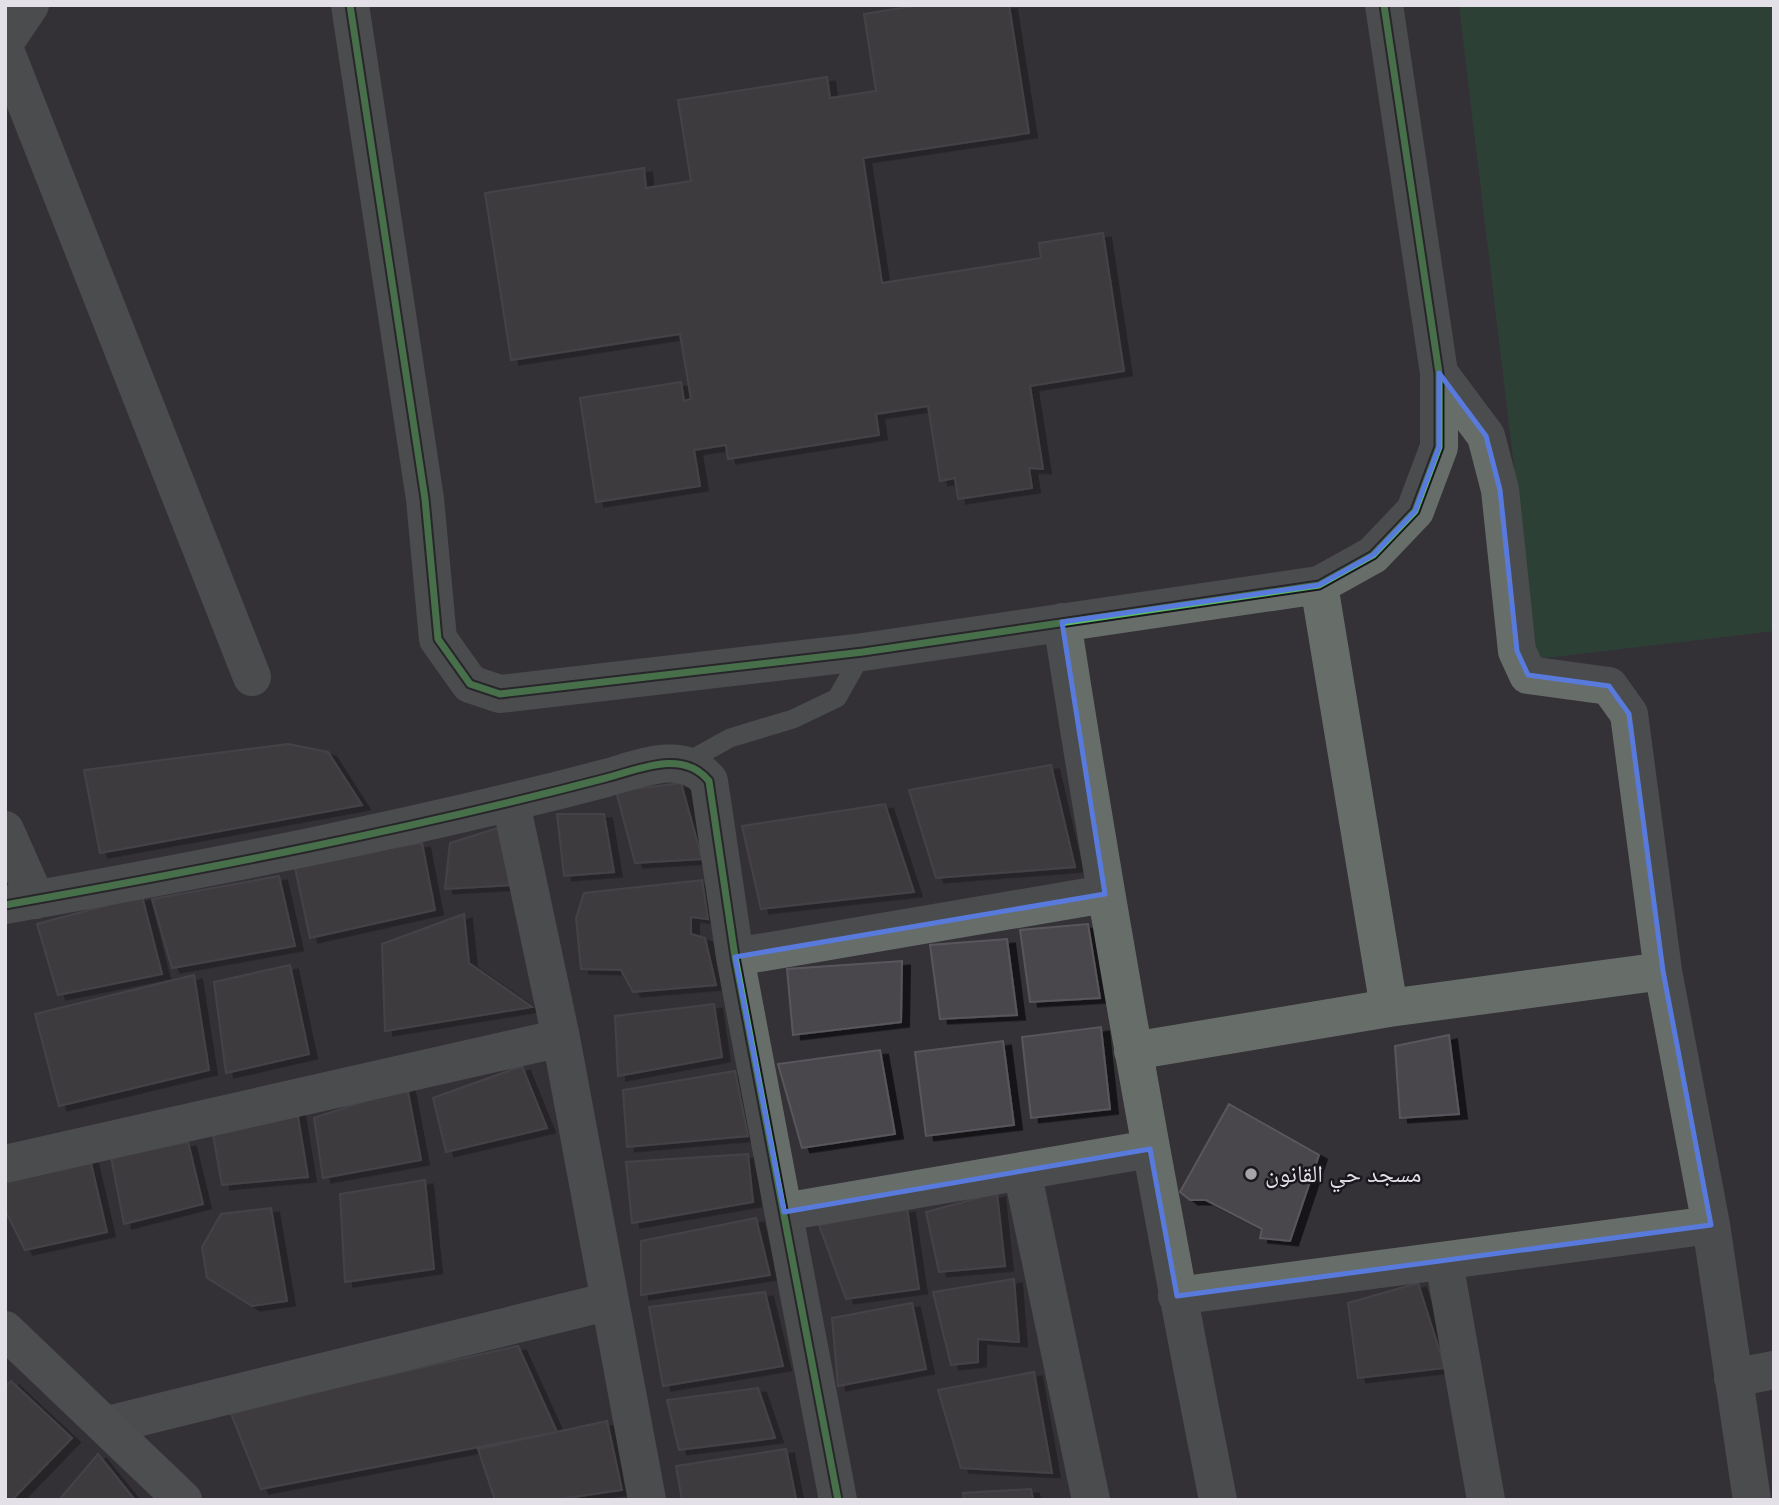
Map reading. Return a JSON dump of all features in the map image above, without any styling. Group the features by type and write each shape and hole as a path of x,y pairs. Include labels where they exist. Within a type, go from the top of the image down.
{"street":[{"path":"5,42 30,5"},
{"path":"350,5 425,499 438,639 470,684 500,694 863,652 1320,585 1373,555 1415,511 1439,447 1438,373 1384,5"},
{"path":"5,50 252,677"},
{"path":"1438,373 1486,436 1500,490 1517,651 1528,675 1609,686 1629,714 1663,971 1710,1225 1752,1500"},
{"path":"1320,585 1389,1009"},
{"path":"1062,622 1105,894 1150,1149 1218,1500"},
{"path":"5,830 21,902 236,863 511,803 653,765 685,763 699,769 709,781 735,957 838,1500"},
{"path":"511,803 561,1038 647,1500"},
{"path":"735,957 1105,894"},
{"path":"1133,1051 1389,1009 1663,971"},
{"path":"5,1164 561,1038"},
{"path":"784,1212 1150,1149"},
{"path":"1022,1171 1091,1500"},
{"path":"1177,1296 1710,1225"},
{"path":"1444,1262 1486,1500"},
{"path":"108,1425 610,1301"},
{"path":"5,1330 108,1425 183,1500"},
{"path":"1733,1378 1774,1370"}],"lane":[{"path":"685,763 730,738 793,719 837,698 863,652"}],"highlighted area":[{"path":"1439,373 1486,436 1500,490 1517,651 1528,675 1609,686 1629,714 1663,971 1711,1225 1177,1296 1150,1149 784,1212 735,957 1105,894 1062,622 1319,585 1373,555 1415,511 1439,447"}],"green space":[{"path":"1459,5 1774,5 1774,631 1537,659"}],"building":[{"path":"920,5 1009,5 1029,133 863,158 882,283 1041,258 1039,243 1103,233 1124,371 1030,386 1043,469 1029,468 1032,488 958,499 955,478 940,481 928,406 876,414 879,435 728,459 726,445 694,450 700,486 596,502 580,398 681,382 684,401 691,399 680,334 511,360 485,193 644,168 646,188 691,181 678,100 827,77 830,98 876,91 864,14"},
{"path":"288,744 328,752 362,805 100,853 84,770"},
{"path":"1051,765 1075,867 936,878 909,790"},
{"path":"681,783 702,859 635,863 616,791"},
{"path":"885,804 914,892 761,909 742,826"},
{"path":"557,814 604,814 614,872 564,876"},
{"path":"504,826 513,885 445,889 450,843"},
{"path":"422,843 435,910 310,938 294,863"},
{"path":"279,876 295,946 172,968 152,899"},
{"path":"702,880 708,919 691,917 691,934 705,938 716,985 633,992 621,970 581,969 576,918 584,893"},
{"path":"142,896 162,974 58,995 37,924"},
{"path":"464,914 469,963 532,1007 385,1031 382,944"},
{"path":"1088,924 1100,998 1030,1002 1020,930"},
{"path":"1007,939 1017,1015 940,1019 930,945"},
{"path":"902,961 901,1022 793,1035 787,969"},
{"path":"290,965 309,1054 226,1073 214,982"},
{"path":"194,975 209,1070 59,1106 35,1014"},
{"path":"714,1004 722,1057 618,1076 615,1016"},
{"path":"1101,1027 1110,1109 1031,1118 1022,1037"},
{"path":"1449,1035 1459,1114 1400,1118 1395,1046"},
{"path":"1003,1041 1014,1125 926,1136 915,1052"},
{"path":"880,1050 895,1134 802,1148 778,1064"},
{"path":"522,1066 547,1128 446,1152 433,1098"},
{"path":"735,1071 748,1136 627,1147 623,1090"},
{"path":"407,1087 421,1160 323,1178 314,1118"},
{"path":"295,1099 308,1177 222,1185 210,1118"},
{"name":"مسجد حي القانون","path":"1229,1104 1319,1155 1290,1241 1260,1238 1262,1229 1206,1200 1190,1200 1180,1192"},
{"path":"188,1142 203,1204 124,1224 111,1157"},
{"path":"748,1154 753,1202 632,1223 626,1162"},
{"path":"90,1159 107,1232 25,1250 5,1210 5,1180"},
{"path":"425,1180 434,1269 345,1282 340,1194"},
{"path":"997,1193 1005,1266 939,1272 926,1212"},
{"path":"271,1208 287,1301 252,1306 207,1278 202,1247 221,1214"},
{"path":"907,1208 919,1289 846,1299 819,1225"},
{"path":"756,1218 770,1275 641,1295 641,1241"},
{"path":"1014,1279 1019,1342 978,1339 978,1362 951,1365 933,1292"},
{"path":"1418,1283 1445,1368 1358,1378 1348,1303"},
{"path":"765,1292 783,1366 663,1386 649,1307"},
{"path":"912,1303 926,1369 838,1386 832,1318"},
{"path":"518,1346 557,1432 261,1489 230,1411"},
{"path":"1034,1372 1052,1473 961,1468 938,1390"},
{"path":"11,1381 72,1438 12,1500 5,1500 5,1387"},
{"path":"758,1388 775,1438 679,1450 667,1400"},
{"path":"607,1421 622,1490 553,1500 495,1500 478,1449"},
{"path":"786,1449 796,1499 682,1500 676,1466"},
{"path":"98,1454 135,1500 59,1500"},
{"path":"1031,1489 1033,1500 964,1500 963,1493"}],"cycle path":[{"path":"350,5 425,499 438,639 470,684 500,694 863,652 1319,585 1373,555 1415,511 1439,447 1439,373 1384,5"},
{"path":"5,905 382,832 660,764 687,766 699,771 709,781 735,957 838,1500"}],"place":[{"name":"مسجد حي القانون","path":"1251,1174"}]}
